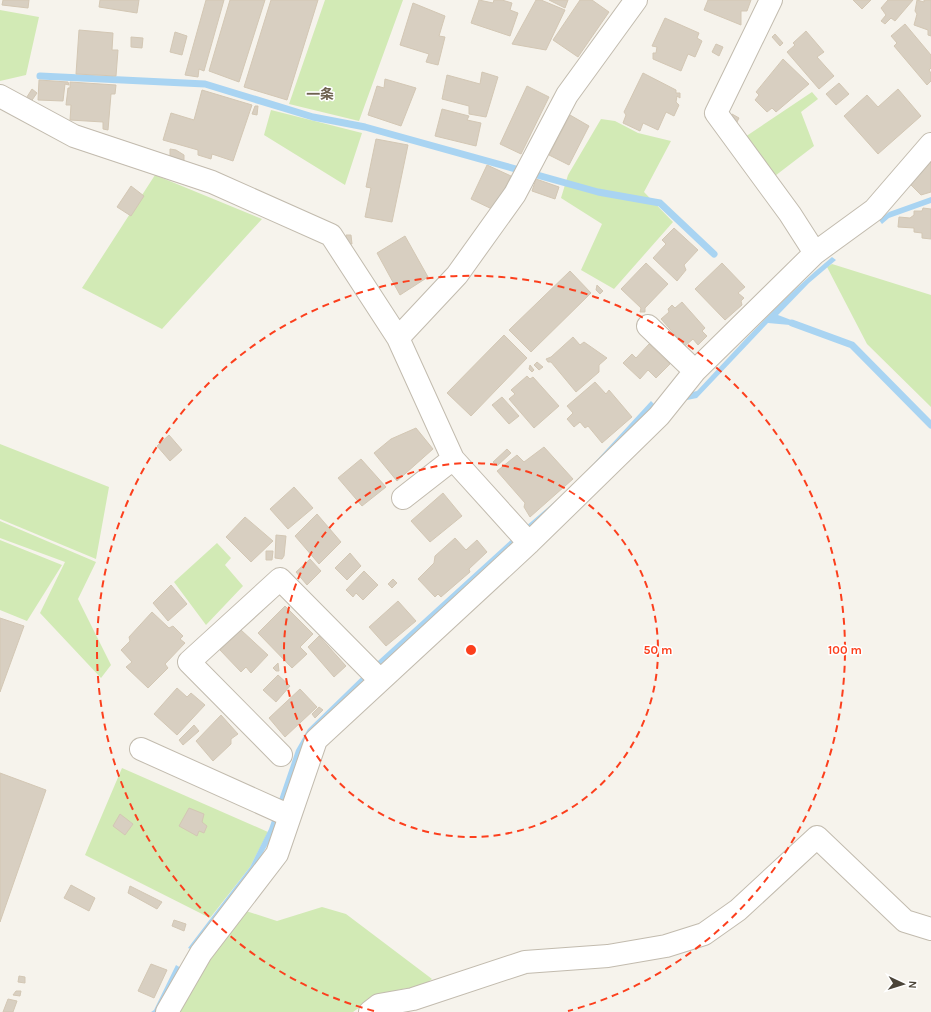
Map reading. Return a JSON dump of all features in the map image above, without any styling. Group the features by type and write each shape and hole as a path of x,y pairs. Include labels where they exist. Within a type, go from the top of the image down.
{"street":[{"path":"398,338 457,275 515,194 566,95 636,0"},
{"path":"771,0 716,114 790,214 815,253"},
{"path":"0,96 74,136 212,182 331,235 398,338 453,459 529,543"},
{"path":"167,1012 201,953 277,854 316,740 529,543 659,416 695,371 815,253 874,210 931,144"},
{"path":"648,326 695,371"},
{"path":"403,498 453,459"},
{"path":"281,755 189,662 280,579 380,680"},
{"path":"141,749 290,816"},
{"path":"370,1012 379,1005 414,1006 525,962 608,956 666,946 704,934 738,910 816,837 905,921 931,929"}],"green space":[{"path":"325,0 403,0 359,121 289,104"},
{"path":"0,10 39,17 26,75 0,81"},
{"path":"812,92 818,99 801,112 814,146 771,179 742,139"},
{"path":"271,110 362,133 345,185 264,135"},
{"path":"601,119 615,121 638,133 671,141 644,192 673,222 614,289 581,270 602,224 561,198 568,175"},
{"path":"155,175 262,219 162,329 82,288"},
{"path":"832,264 931,295 931,407 867,344 827,267"},
{"path":"0,444 109,487 96,559 0,519"},
{"path":"0,521 96,562 78,599 111,665 101,678 40,613 65,562 0,538"},
{"path":"0,540 62,565 27,621 0,610"},
{"path":"217,543 231,558 225,565 243,586 206,625 174,582"},
{"path":"122,768 268,832 250,867 210,918 85,855"},
{"path":"322,907 346,914 432,979 423,985 394,991 383,995 353,1012 179,1012 197,978 246,911 277,921"}],"water":[{"path":"931,197 931,203 889,218 882,224 879,220 889,212"},
{"path":"832,257 836,260 809,283 778,315 799,323 801,326 768,323 697,398 682,401 688,393 697,391 796,288"},
{"path":"651,401 657,407 591,477 362,684 257,863 193,950 188,948 250,867 269,829 296,750 308,729 379,660 525,527 573,486"},
{"path":"176,965 181,968 159,1012 151,1012 154,1010"}],"building":[{"path":"3,0 29,0 28,8 2,5"},
{"path":"100,0 139,0 137,13 99,7"},
{"path":"206,0 224,0 204,71 199,69 198,77 185,75"},
{"path":"230,0 265,0 239,82 209,71"},
{"path":"271,0 318,0 287,100 244,87"},
{"path":"479,0 493,3 494,0 502,0 512,3 510,10 518,13 510,36 471,23"},
{"path":"536,0 541,0 565,10 546,50 512,44"},
{"path":"549,0 568,0 565,8"},
{"path":"580,0 592,0 609,12 578,57 553,40"},
{"path":"708,0 751,0 747,11 741,11 741,25 704,10"},
{"path":"853,0 871,0 862,9"},
{"path":"888,0 913,0 895,21 891,18 885,24 881,21 886,15 881,8"},
{"path":"917,0 924,2 924,0 931,0 931,36 928,35 928,30 914,25 917,14 915,11"},
{"path":"413,3 445,16 439,36 445,37 438,65 426,62 429,54 400,45"},
{"path":"665,18 699,33 697,38 702,41 695,57 688,54 681,71 653,59 653,53 656,53 657,47 652,46"},
{"path":"905,24 931,55 931,68 929,70 931,73 931,81 927,85 894,46 897,43 891,36"},
{"path":"79,30 113,33 112,50 118,50 116,76 76,74"},
{"path":"806,31 824,52 817,57 834,76 819,89 787,52 795,45 793,43"},
{"path":"175,32 187,36 182,55 170,52"},
{"path":"775,34 783,43 780,46 772,37"},
{"path":"131,37 143,38 142,48 131,47"},
{"path":"716,44 723,47 719,56 712,52"},
{"path":"783,59 809,84 776,112 772,108 767,112 755,100 759,95 756,92"},
{"path":"482,72 498,77 486,117 469,114 469,106 442,99 447,75 480,84"},
{"path":"643,73 676,90 676,93 680,93 680,98 677,96 676,102 679,105 674,116 666,112 658,130 643,123 640,131 623,123 626,115 624,112"},
{"path":"385,79 416,88 401,126 368,115 377,86 384,88"},
{"path":"39,80 68,82 69,85 65,84 63,101 38,100"},
{"path":"70,82 116,85 115,94 111,94 108,130 103,129 103,122 70,120 71,105 66,105"},
{"path":"839,83 849,94 836,105 826,94"},
{"path":"527,86 549,97 521,154 500,144"},
{"path":"32,89 37,93 30,103 25,100"},
{"path":"898,89 921,116 878,154 844,116 867,95 878,107"},
{"path":"202,90 252,105 233,161 212,154 211,159 198,155 198,150 163,140 171,113 194,120"},
{"path":"255,106 258,106 257,115 252,114"},
{"path":"442,109 469,116 467,120 481,123 476,146 435,136"},
{"path":"732,114 739,118 736,124 729,120"},
{"path":"570,115 589,126 569,165 549,155"},
{"path":"376,139 408,145 392,222 365,217 371,188 366,187"},
{"path":"170,149 176,150 184,155 184,161 170,156"},
{"path":"931,162 931,192 921,195 910,184"},
{"path":"487,165 511,176 494,210 471,199"},
{"path":"536,179 559,187 555,199 532,191"},
{"path":"131,186 144,196 131,216 117,207"},
{"path":"923,208 931,209 931,239 922,238 922,233 914,232 914,228 898,227 899,217 910,218 914,215 914,211 922,211"},
{"path":"674,228 698,250 684,265 686,270 677,281 653,258 666,244 662,240"},
{"path":"346,235 351,235 352,244 347,244"},
{"path":"405,236 428,277 400,295 377,253"},
{"path":"646,263 668,284 645,308 645,312 640,312 641,308 621,289"},
{"path":"722,263 745,287 738,293 744,298 741,301 742,305 725,320 695,289"},
{"path":"570,271 591,293 531,352 509,330"},
{"path":"597,285 603,291 600,294 596,290"},
{"path":"682,302 705,328 702,331 707,336 698,345 693,339 685,346 661,319 669,312 668,309 672,305 675,308"},
{"path":"504,335 527,358 471,416 447,393"},
{"path":"573,337 580,345 584,342 607,358 599,365 599,372 576,392 551,362 548,362 546,359 551,357"},
{"path":"649,344 670,364 656,378 648,370 640,379 623,363 632,354 636,358"},
{"path":"537,362 543,367 539,370 534,365"},
{"path":"530,365 534,370 532,372 529,369"},
{"path":"527,376 530,379 533,377 559,406 534,428 509,399 515,394 511,390"},
{"path":"595,382 606,394 609,390 632,417 602,443 588,426 585,428 580,422 574,427 567,419 573,413 567,406"},
{"path":"502,397 519,416 509,424 492,405"},
{"path":"416,428 433,449 397,481 374,453 391,439"},
{"path":"169,435 182,450 170,461 157,446"},
{"path":"544,447 573,479 530,517 524,507 525,503 497,471 517,455 524,462"},
{"path":"507,449 511,453 497,466 493,462"},
{"path":"361,459 386,487 362,506 338,478"},
{"path":"294,487 313,508 288,529 270,509"},
{"path":"443,493 462,516 430,542 411,521"},
{"path":"317,514 341,542 319,564 295,536"},
{"path":"245,517 273,541 251,562 226,537"},
{"path":"276,535 286,536 284,556 282,559 275,558"},
{"path":"455,538 466,550 477,540 487,552 469,569 470,572 441,597 438,594 435,597 418,579 434,563 435,556"},
{"path":"266,551 273,551 272,560 266,560"},
{"path":"350,553 361,566 347,580 335,568"},
{"path":"310,559 321,571 307,585 296,572"},
{"path":"364,571 378,585 363,600 356,593 353,597 346,590"},
{"path":"393,579 397,583 392,588 388,584"},
{"path":"171,585 187,604 168,621 153,603"},
{"path":"398,601 416,621 386,646 369,627"},
{"path":"285,606 313,634 300,647 307,654 292,668 258,633"},
{"path":"152,612 169,628 173,626 183,636 180,639 185,643 165,664 168,668 148,688 126,667 132,662 121,650 130,641 129,637"},
{"path":"0,618 24,626 0,692"},
{"path":"241,630 268,655 251,673 246,667 241,672 220,650"},
{"path":"319,636 346,666 334,677 308,647"},
{"path":"278,663 279,671 276,671 273,668"},
{"path":"278,675 290,686 276,702 263,690"},
{"path":"177,688 187,697 191,693 205,705 177,735 154,714"},
{"path":"300,689 317,707 285,737 269,718"},
{"path":"319,707 323,710 315,718 312,714"},
{"path":"221,715 238,734 231,739 231,744 213,761 196,741"},
{"path":"194,725 199,731 183,745 179,740"},
{"path":"0,773 46,790 0,922"},
{"path":"189,808 204,814 202,822 207,826 204,833 199,831 197,836 179,826"},
{"path":"120,814 133,824 125,835 113,826"},
{"path":"71,885 95,898 89,911 64,898"},
{"path":"130,886 162,902 157,909 128,893"},
{"path":"174,920 186,924 184,931 172,926"},
{"path":"151,964 167,970 154,998 138,991"},
{"path":"19,976 25,977 25,983 18,982"},
{"path":"16,991 21,991 20,996 13,995"},
{"path":"8,999 17,1001 13,1012 3,1012"}],"waterway":[{"path":"40,76 205,84 313,117 365,127 598,192 660,203 714,254"},
{"path":"792,323 852,345 931,425"}],"district":[{"name":"一条","path":"320,94"}]}
